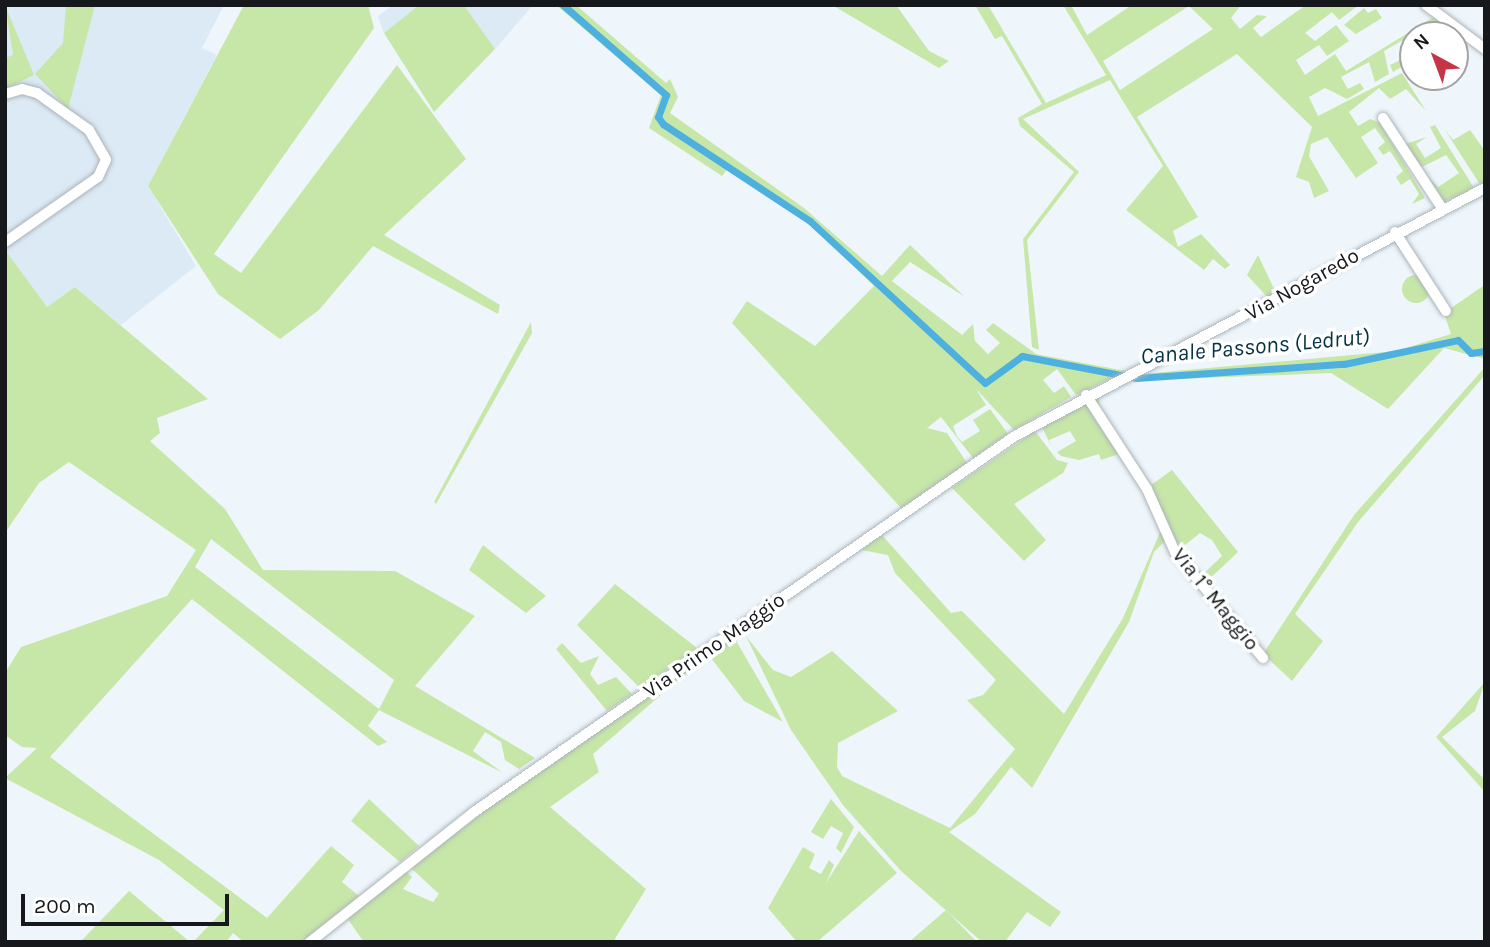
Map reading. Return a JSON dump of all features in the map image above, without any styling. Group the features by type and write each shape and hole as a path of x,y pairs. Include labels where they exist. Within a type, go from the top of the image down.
{"street":[{"path":"1426,5 1485,49"},
{"path":"5,94 22,89 37,93 89,130 106,160 98,177 5,242"},
{"path":"1383,118 1442,208"},
{"name":"Via Nogaredo","path":"1129,374 1395,232 1485,188"},
{"path":"1395,232 1446,311"},
{"name":"Via Primo Maggio","path":"310,942 474,812 993,451 1086,395 1129,374"},
{"name":"Via 1° Maggio","path":"1086,395 1147,489 1175,552 1263,658"}],"shaded area":[{"path":"5,5 224,5 202,48 217,55 148,186 196,266 121,325 75,287 47,307 5,251"},
{"path":"393,5 419,5 384,33 378,16"},
{"path":"464,5 533,5 495,49"}],"green space":[{"path":"5,5 34,75 6,88 5,58 13,55"},
{"path":"66,5 95,5 68,109 35,74 63,43"},
{"path":"244,5 368,5 374,28 214,254 241,273 397,65 466,159 384,235 500,305 498,314 373,246 319,310 280,339 218,294 148,186"},
{"path":"419,5 464,5 495,49 434,112 384,33"},
{"path":"556,5 576,5 666,83 670,79 678,97 670,113 804,208 882,276 910,245 965,297 910,262 892,281 962,335 973,324 975,341 988,354 1000,343 986,330 993,323 1036,354 1126,371 1076,395 1057,369 1043,380 1054,393 1064,386 1071,397 1014,430 976,389 986,405 953,426 957,436 962,442 980,431 973,420 990,409 1008,434 973,458 941,417 927,428 947,433 967,463 901,508 732,323 747,301 815,346 874,286 797,210 728,168 722,176 649,128 661,95"},
{"path":"832,5 896,5 929,51 949,61 939,68"},
{"path":"975,5 988,5 1046,103 1106,75 1063,5 1071,5 1087,35 1132,5 1241,5 1231,18 1240,29 1257,15 1267,16 1253,28 1261,37 1306,5 1359,5 1339,20 1332,12 1305,33 1315,41 1336,25 1349,41 1327,56 1319,45 1296,60 1305,75 1335,54 1346,71 1399,38 1399,42 1384,51 1389,74 1375,82 1369,62 1341,77 1348,89 1360,83 1364,89 1347,99 1325,88 1309,97 1318,116 1399,75 1399,91 1403,91 1390,99 1379,88 1349,112 1358,126 1370,119 1380,123 1425,198 1412,204 1419,194 1410,179 1401,185 1396,177 1403,171 1390,151 1383,155 1378,148 1385,142 1375,128 1361,137 1378,163 1356,178 1327,137 1311,144 1309,156 1329,191 1314,198 1309,182 1296,177 1312,127 1237,54 1137,117 1198,217 1173,231 1178,247 1201,234 1230,265 1225,269 1213,259 1204,270 1126,210 1163,166 1110,80 1023,119 1079,172 1027,240 1039,350 1032,347 1023,239 1074,172 1020,126 1018,118 1042,104 1002,36 995,39","holes":["1189,6 1213,29 1120,90 1103,61"]},
{"path":"1364,8 1368,13 1376,9 1382,18 1356,34 1344,25"},
{"path":"1399,61 1399,68 1393,72 1390,65"},
{"path":"1408,91 1413,91 1426,111"},
{"path":"1435,125 1474,188 1443,202 1423,172 1438,187 1459,173 1446,155 1420,168 1405,144 1427,137 1416,144 1425,158 1441,148 1430,127"},
{"path":"1445,130 1453,140 1470,130 1485,151 1485,183 1479,183"},
{"path":"6,251 47,307 75,287 208,399 157,418 160,433 150,441 225,509 263,570 395,571 475,616 415,686 535,758 519,769 505,760 501,742 485,732 473,751 503,773 379,710 368,726 387,742 378,746 192,599 50,757 267,918 331,846 354,865 342,882 359,896 301,942 244,942 233,933 226,942 193,942 224,910 159,860 5,778 37,748 22,747 5,735 5,673 21,647 167,596 196,550 69,462 39,483 5,533","holes":["211,539 394,680 379,709 195,567"]},
{"path":"1258,255 1276,293 1268,298 1247,275"},
{"path":"1416,275 1426,279 1430,289 1426,299 1416,303 1406,299 1402,289 1406,279"},
{"path":"1483,286 1485,359 1444,348 1388,409 1331,373 1129,381 1099,397 1099,407 1151,485 1172,470 1238,552 1205,583 1200,577 1222,556 1212,540 1200,533 1179,550 1094,404 1095,396 1142,374 1396,351 1451,334 1444,313"},
{"path":"531,322 532,333 436,504 434,502"},
{"path":"1485,367 1485,375 1358,522 1295,614 1323,641 1292,681 1263,654 1354,515"},
{"path":"1086,403 1119,454 1101,460 1099,454 1079,460 1061,456 1057,452 1076,441 1070,431 1049,440 1052,448 1042,427"},
{"path":"1035,431 1057,460 1068,463 1063,473 1014,504 1046,540 1024,561 952,488"},
{"path":"1161,530 1166,540 1154,552 1129,622 1032,788 1011,767 975,814 949,832 1061,912 1050,927 1027,912 1005,942 982,942 901,871 843,805 791,730 746,636 773,670 791,677 832,651 898,711 838,743 837,767 842,776 950,828 1015,749 967,700 983,695 996,680 895,573 888,555 861,550 882,535 951,613 962,611 1064,714 1123,618"},
{"path":"483,545 546,596 526,613 469,570"},
{"path":"615,584 697,648 640,688 577,625"},
{"path":"734,637 783,722 744,701 709,655"},
{"path":"562,643 581,663 599,656 590,674 598,685 616,677 632,694 607,711 556,649"},
{"path":"702,660 593,754 599,772 550,807 646,889 613,942 363,941 347,918 406,871 412,877 403,889 433,902 439,894 410,867 474,818"},
{"path":"1485,682 1475,711 1442,737 1485,780 1485,792 1436,737"},
{"path":"369,799 419,846 400,862 351,821"},
{"path":"831,799 854,827 841,853 836,848 843,833 831,826 823,839 811,832"},
{"path":"859,831 897,873 817,942 797,942 768,908 803,847 815,854 809,868 821,874 829,860 834,865 826,883"},
{"path":"129,891 190,942 82,940"},
{"path":"946,910 977,942 909,942"}],"waterway":[{"name":"Canale Passons (Ledrut)","path":"563,5 666,95 658,117 663,124 810,221 985,383 1022,356 1136,378 1344,364 1458,340 1471,353 1485,351"}]}
